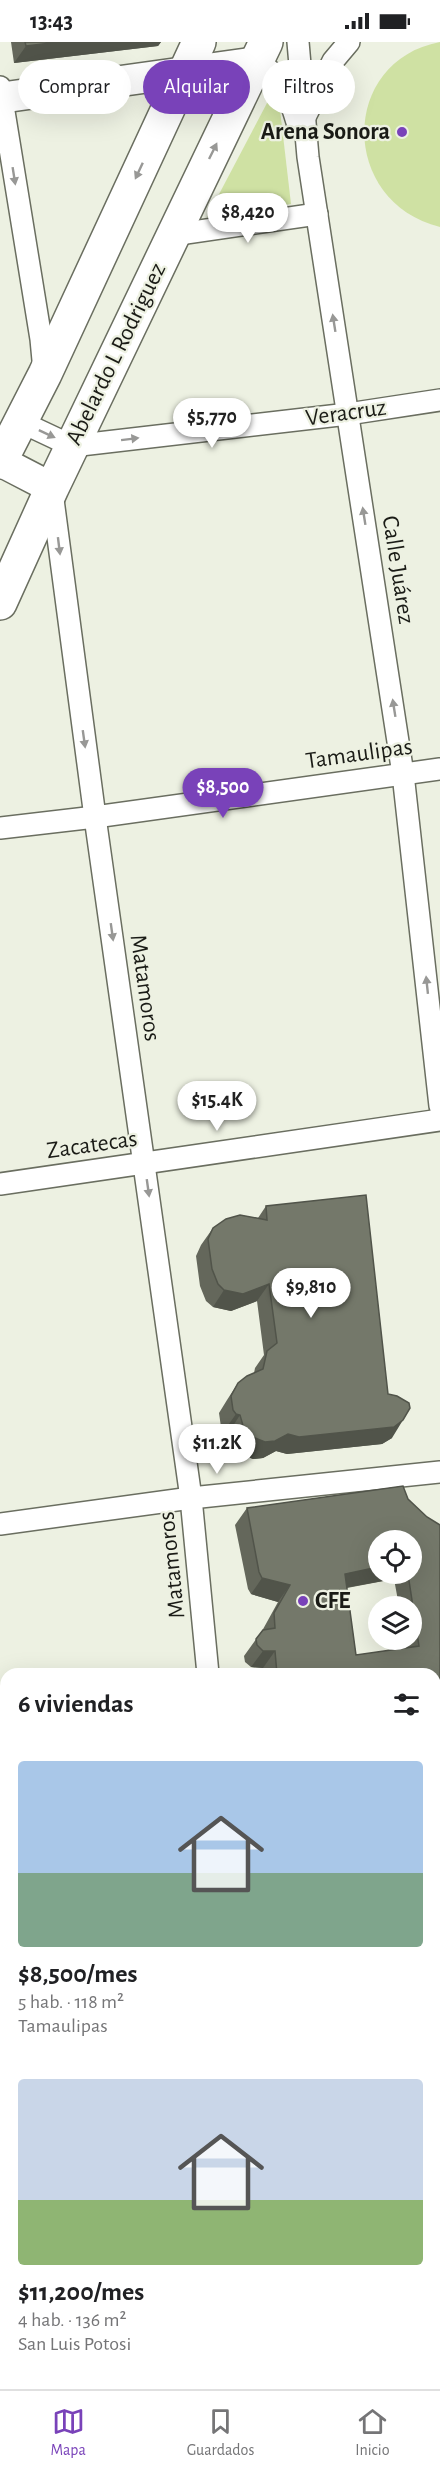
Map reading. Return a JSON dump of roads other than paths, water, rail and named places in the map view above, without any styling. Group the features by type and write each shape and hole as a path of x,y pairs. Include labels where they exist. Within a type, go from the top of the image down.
{"main road":[{"name":"Abelardo L Rodriguez","path":"0,603 52,488 261,52"},
{"path":"0,462 45,374 192,56"}],"street":[{"name":"Calle Juárez","path":"298,42 308,157 403,774 440,1106"},
{"path":"305,118 333,61 349,42"},
{"path":"45,374 1,94 192,56 261,52 289,97 308,157"},
{"path":"172,236 317,214"},
{"name":"Veracruz","path":"72,446 348,414 440,400"},
{"path":"21,422 72,446"},
{"path":"0,462 52,488"},
{"name":"Matamoros","path":"52,488 95,818 191,1497 207,1668"},
{"name":"Tamaulipas","path":"0,828 95,818 440,769"},
{"name":"Zacatecas","path":"0,1184 440,1120"},
{"path":"0,1524 191,1497 440,1472"}],"place":[{"name":"Arena Sonora","path":"402,132"},
{"name":"CFE","path":"303,1601"}]}
